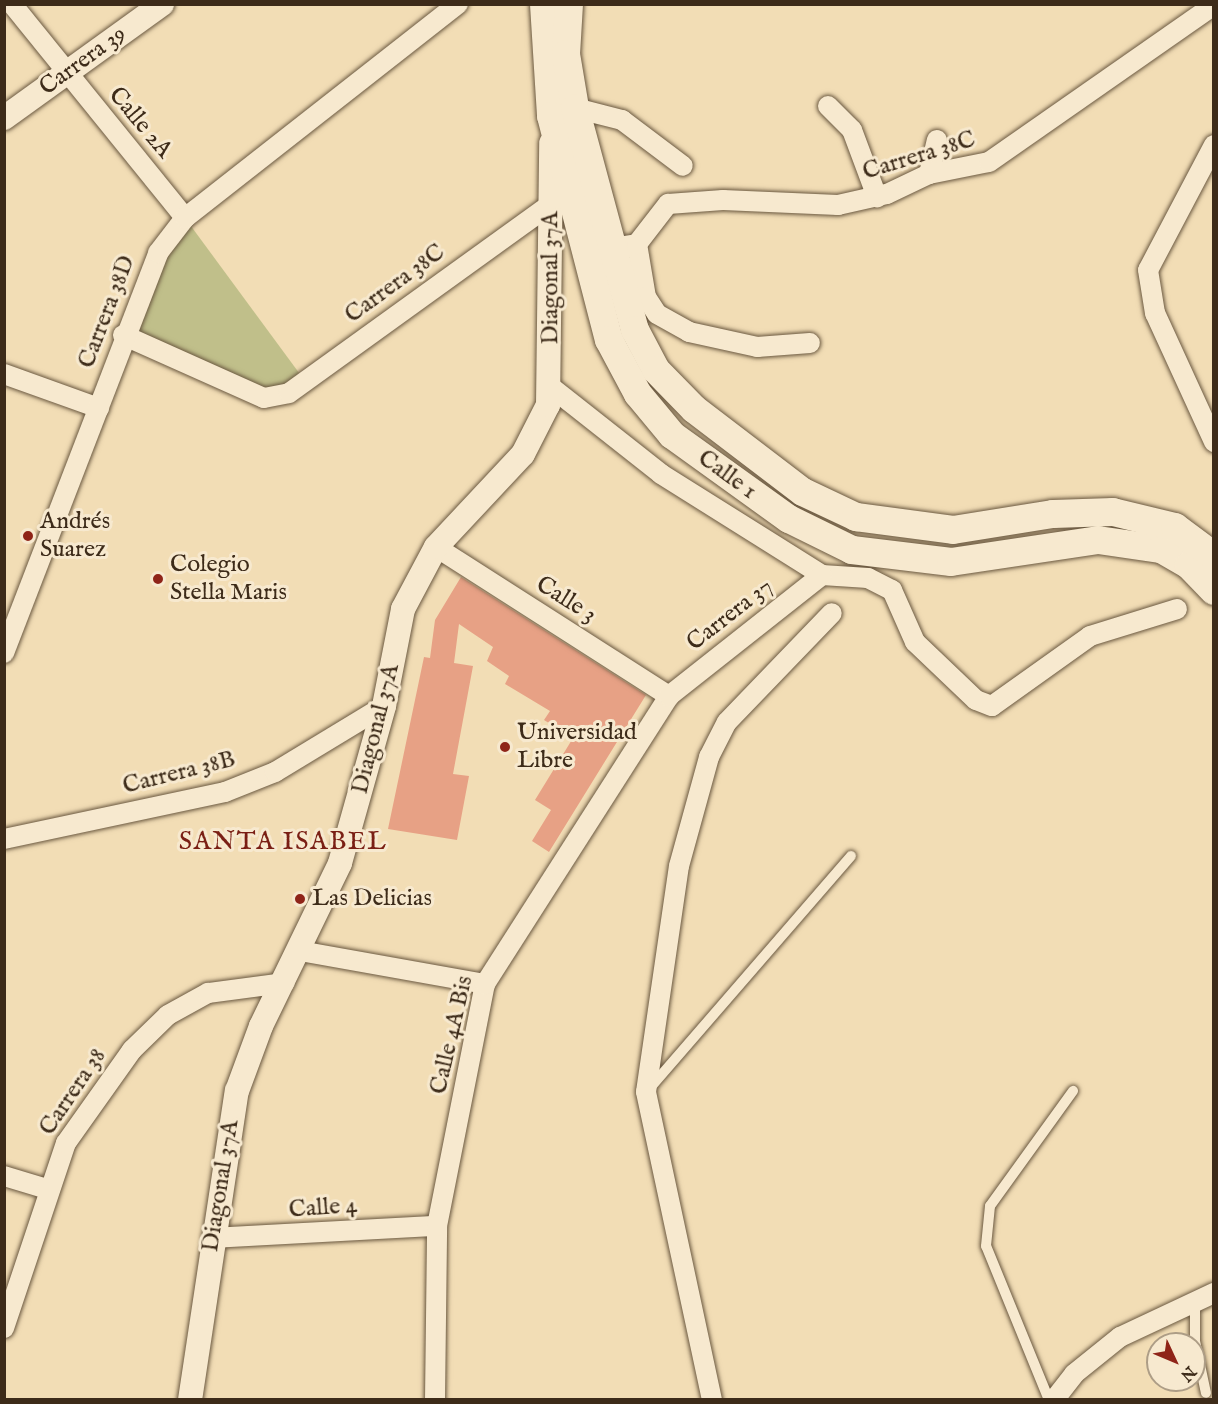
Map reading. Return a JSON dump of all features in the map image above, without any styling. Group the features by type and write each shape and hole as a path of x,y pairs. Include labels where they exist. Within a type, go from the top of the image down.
{"main road":[{"name":"Calle 1","path":"544,4 563,112 609,340 650,410 704,461 789,519 852,550 951,562 1098,540 1161,549 1189,565 1214,591"},
{"name":"Calle 1","path":"569,4 563,112 625,246 635,330 661,376 750,453 825,506 856,518 939,530 1113,512 1175,527 1214,556"}],"street":[{"name":"Calle 2A","path":"12,4 66,74 185,218"},
{"name":"Carrera 39","path":"4,118 162,4"},
{"name":"Carrera 38D","path":"4,653 99,408 123,335 158,252 185,218 458,4"},
{"name":"Carrera 38C","path":"625,246 668,204 723,200 838,205 877,197 929,174 989,162 1185,11 1214,5"},
{"path":"828,106 852,130 877,197"},
{"path":"563,112 622,120 683,166"},
{"name":"Diagonal 37A","path":"190,1400 212,1238 237,1091 250,1050 300,951 339,863 384,706 403,609 436,547 530,444 551,387 552,203 563,112"},
{"path":"929,174 937,140"},
{"path":"1214,145 1148,270 1155,313 1214,442"},
{"name":"Carrera 38C","path":"123,335 264,398 289,393 552,203"},
{"path":"625,246 646,297 657,314 689,332 758,347 810,343"},
{"path":"4,374 99,408"},
{"path":"551,387 661,474 822,575 868,578 892,590 915,642 976,700 992,706 1090,636 1177,609"},
{"name":"Calle 3","path":"436,547 669,696"},
{"name":"Carrera 37","path":"669,696 822,575"},
{"path":"712,1400 646,1092 679,866 709,757 727,722 832,614"},
{"name":"Calle 4A Bis","path":"435,1400 437,1226 485,984 669,696"},
{"name":"Carrera 38B","path":"4,839 225,792 275,772 384,706"},
{"path":"300,951 485,984"},
{"name":"Carrera 38","path":"4,1328 47,1189 66,1143 99,1091 168,1015 230,986 284,983"},
{"path":"4,1176 47,1189"},
{"name":"Calle 4","path":"212,1238 437,1226"},
{"path":"1052,1400 1074,1374 1120,1337 1213,1293"}],"lane":[{"path":"646,1092 851,856"},
{"path":"1052,1400 986,1246 990,1206 1073,1091"},
{"path":"1195,1301 1195,1341 1206,1393"}],"shaded area":[{"path":"185,218 305,381 264,398 123,335"}],"building":[{"path":"461,577 646,695 549,852 532,841 551,810 535,800 573,738 544,720 550,711 505,684 509,676 487,661 493,647 459,624 454,663 473,666 453,774 469,776 457,840 388,829 424,657 430,658 435,620"}],"place":[{"name":"Andrés Suarez","path":"28,536"},
{"name":"Colegio Stella Maris","path":"158,579"},
{"name":"Universidad Libre","path":"505,747"},
{"name":"Las Delicias","path":"300,899"}],"district":[{"name":"SANTA ISABEL","path":"283,842"}]}
